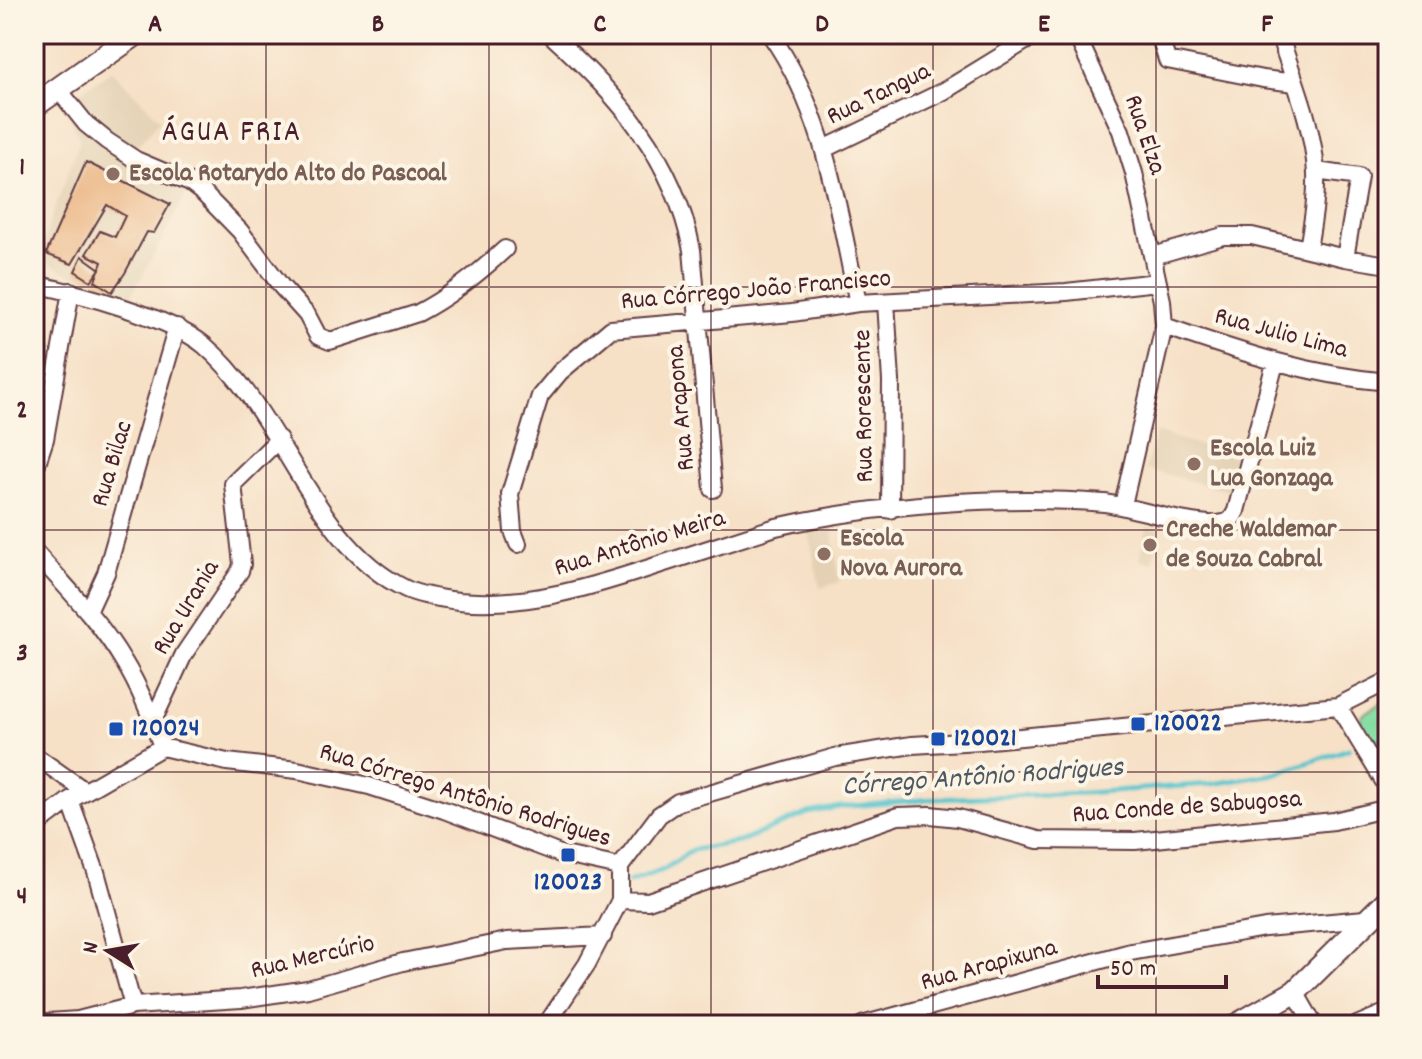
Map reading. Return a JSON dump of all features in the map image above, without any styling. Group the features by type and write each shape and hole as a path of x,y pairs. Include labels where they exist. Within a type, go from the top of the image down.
{"street":[{"name":"Rua Arapona","path":"550,34 597,77 626,112 655,152 686,218 692,250 713,489"},
{"path":"770,34 804,89 824,149 858,303"},
{"name":"Rua Tangua","path":"824,149 934,96 1037,34"},
{"name":"Rua Elza","path":"1076,34 1121,131 1134,173 1153,256 1164,326"},
{"path":"1159,34 1167,60 1295,83"},
{"path":"1279,34 1295,83 1316,171 1316,196 1308,249"},
{"path":"34,106 123,38"},
{"path":"58,89 86,124 107,141 136,160 190,183 203,193 240,231 307,315 315,333 323,341 432,306 476,277 505,249"},
{"path":"1316,171 1359,177 1345,258"},
{"path":"1153,256 1223,236 1252,236 1388,265"},
{"name":"Rua Córrego João Francisco","path":"518,544 513,531 510,494 540,396 551,381 611,329 792,313 858,303 1066,292 1158,282"},
{"name":"Rua Antônio Meira","path":"34,284 71,291 177,327 204,345 233,376 279,439 332,525 350,548 369,565 410,591 460,601 537,598 587,589 776,527 806,520 890,510 1042,499 1123,505 1209,525 1231,520 1275,363"},
{"path":"34,472 45,439 71,291"},
{"name":"Rua Rorescente","path":"886,302 891,381 890,510"},
{"path":"1123,505 1164,326"},
{"name":"Rua Julio Lima","path":"1164,326 1275,363 1388,382"},
{"name":"Rua Bilac","path":"88,612 106,573 177,327"},
{"name":"Rua Urania","path":"153,721 184,654 240,571 242,564 233,484 279,439"},
{"name":"Rua Urania","path":"34,551 88,612 125,662 162,747"},
{"path":"546,1025 603,936 620,900 620,867 645,830 667,807 835,757 912,745 1338,706 1388,681"},
{"path":"1338,706 1388,788"},
{"path":"34,827 70,800 162,747"},
{"name":"Rua Córrego Antônio Rodrigues","path":"162,747 227,762 297,770 369,786 444,810 537,847 620,867"},
{"path":"34,755 85,791"},
{"path":"70,800 96,872 133,1006"},
{"name":"Rua Conde de Sabugosa","path":"620,900 648,901 898,816 958,818 1038,840 1135,841 1334,821 1388,808"},
{"path":"1237,1025 1295,992 1365,919 1388,900"},
{"name":"Rua Arapixuna","path":"862,1025 1131,952 1265,928 1365,919"},
{"name":"Rua Mercúrio","path":"34,1023 78,1020 133,1006 241,999 308,989 403,962 507,941 603,936"},
{"path":"1295,992 1314,1025"},
{"path":"1357,1025 1388,1012"}],"shaded area":[{"name":"Escola Rotarydo Alto do Pascoal","path":"112,70 160,120 127,158 189,189 127,305 37,257 80,140 64,104"},
{"name":"Escola Luiz Lua Gonzaga","path":"1156,432 1243,459 1233,492 1145,469"},
{"name":"Escola Nova Aurora","path":"832,523 839,582 820,588 807,527"},
{"name":"Creche Waldemar de Souza Cabral","path":"1147,527 1160,529 1153,563 1140,560"}],"green space":[{"path":"1388,698 1388,772 1369,743 1360,722 1363,715"}],"building":[{"path":"86,162 170,204 154,233 147,232 112,292 95,281 102,262 86,254 100,231 115,237 125,216 107,205 72,264 46,254"},
{"path":"82,256 100,269 91,281 75,271"}],"waterway":[{"name":"Córrego Antônio Rodrigues","path":"1373,741 1388,737"},
{"name":"Córrego Antônio Rodrigues","path":"629,882 665,869 692,850 739,842 808,813 840,807 1212,784 1274,774 1349,749"}],"place":[{"name":"Escola Rotarydo Alto do Pascoal","path":"113,174"},
{"name":"Escola Luiz Lua Gonzaga","path":"1194,464"},
{"name":"Creche Waldemar de Souza Cabral","path":"1150,545"},
{"name":"Escola Nova Aurora","path":"824,554"},
{"name":"120022","path":"1138,724"},
{"name":"120024","path":"116,729"},
{"name":"120021","path":"938,739"},
{"name":"120023","path":"568,855"}],"district":[{"name":"ÁGUA FRIA","path":"232,134"}]}
